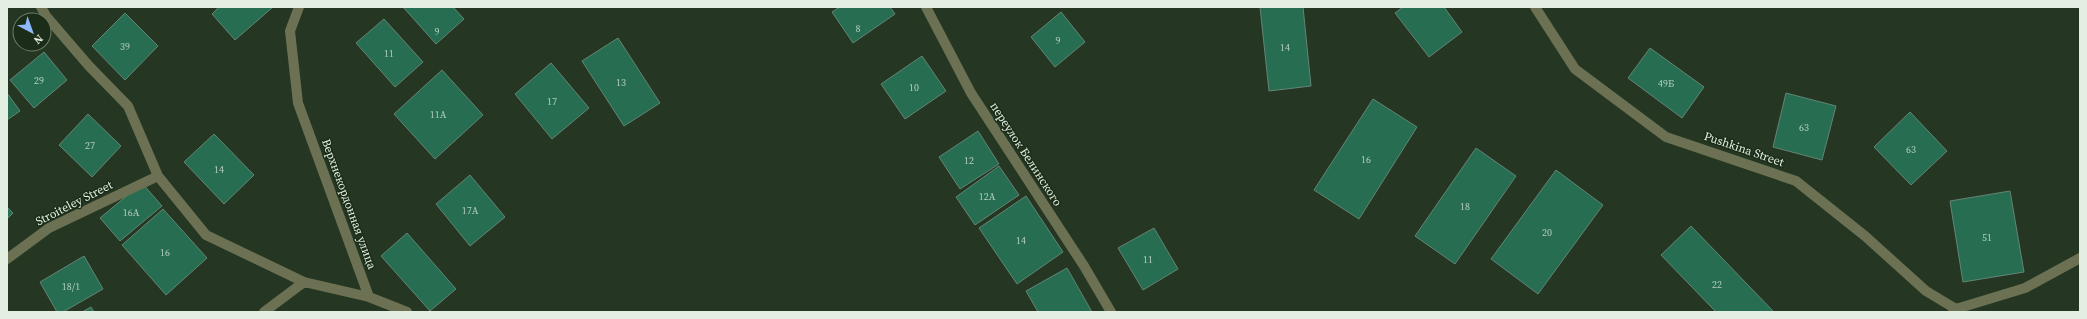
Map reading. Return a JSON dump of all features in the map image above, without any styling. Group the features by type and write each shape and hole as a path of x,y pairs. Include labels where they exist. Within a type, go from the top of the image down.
{"street":[{"path":"41,7 46,16 89,66 128,106 158,176 206,235 304,282 369,297 407,312"},
{"name":"Верхнекордонная улица","path":"299,7 290,31 298,103 369,297"},
{"name":"переулок Белинского","path":"926,7 971,93 1084,266 1111,312"},
{"name":"Pushkina Street","path":"1536,7 1575,69 1666,137 1796,181 1866,236 1926,291 1955,310"},
{"name":"Stroiteley Street","path":"7,259 49,228 158,176"},
{"path":"1955,310 2025,288 2080,258"},
{"path":"264,312 304,282"}],"building":[{"path":"219,7 273,7 235,40 212,14"},
{"path":"403,7 453,7 464,19 436,44"},
{"path":"840,7 890,7 895,14 853,43 832,12"},
{"path":"1260,7 1303,7 1311,86 1269,91"},
{"path":"1403,7 1444,7 1462,32 1429,57 1395,13"},
{"path":"1061,12 1085,42 1055,67 1031,37"},
{"path":"125,13 158,46 125,80 92,46"},
{"path":"384,19 423,62 395,87 356,43"},
{"path":"618,38 660,103 624,126 582,61"},
{"path":"1650,48 1704,87 1682,118 1628,78"},
{"path":"44,52 67,80 34,108 10,80"},
{"path":"922,56 946,91 905,119 881,84"},
{"path":"551,63 589,108 552,139 515,94"},
{"path":"442,70 483,115 435,159 394,114"},
{"path":"7,93 20,111 7,120"},
{"path":"1786,93 1836,106 1822,160 1773,147"},
{"path":"1373,99 1417,127 1359,219 1314,190"},
{"path":"1910,112 1947,151 1911,185 1874,147"},
{"path":"88,114 121,146 92,177 59,145"},
{"path":"978,131 999,164 960,189 939,157"},
{"path":"214,134 254,175 224,204 184,162"},
{"path":"1476,148 1516,176 1455,264 1415,236"},
{"path":"999,166 1019,195 975,225 956,197"},
{"path":"1556,170 1603,205 1538,294 1491,259"},
{"path":"470,175 505,217 470,246 436,204"},
{"path":"142,183 162,206 120,241 100,218"},
{"path":"2010,191 2024,272 1963,282 1950,201"},
{"path":"1026,196 1063,252 1017,284 979,228"},
{"path":"7,207 13,213 7,219"},
{"path":"163,209 207,258 166,295 122,245"},
{"path":"1691,226 1774,312 1716,312 1661,255"},
{"path":"1154,228 1178,269 1143,290 1118,248"},
{"path":"407,233 456,289 430,311 381,256"},
{"path":"84,256 103,289 63,312 57,312 40,282"},
{"path":"1067,268 1092,312 1038,312 1026,291"},
{"path":"91,307 94,312 82,312"}]}
